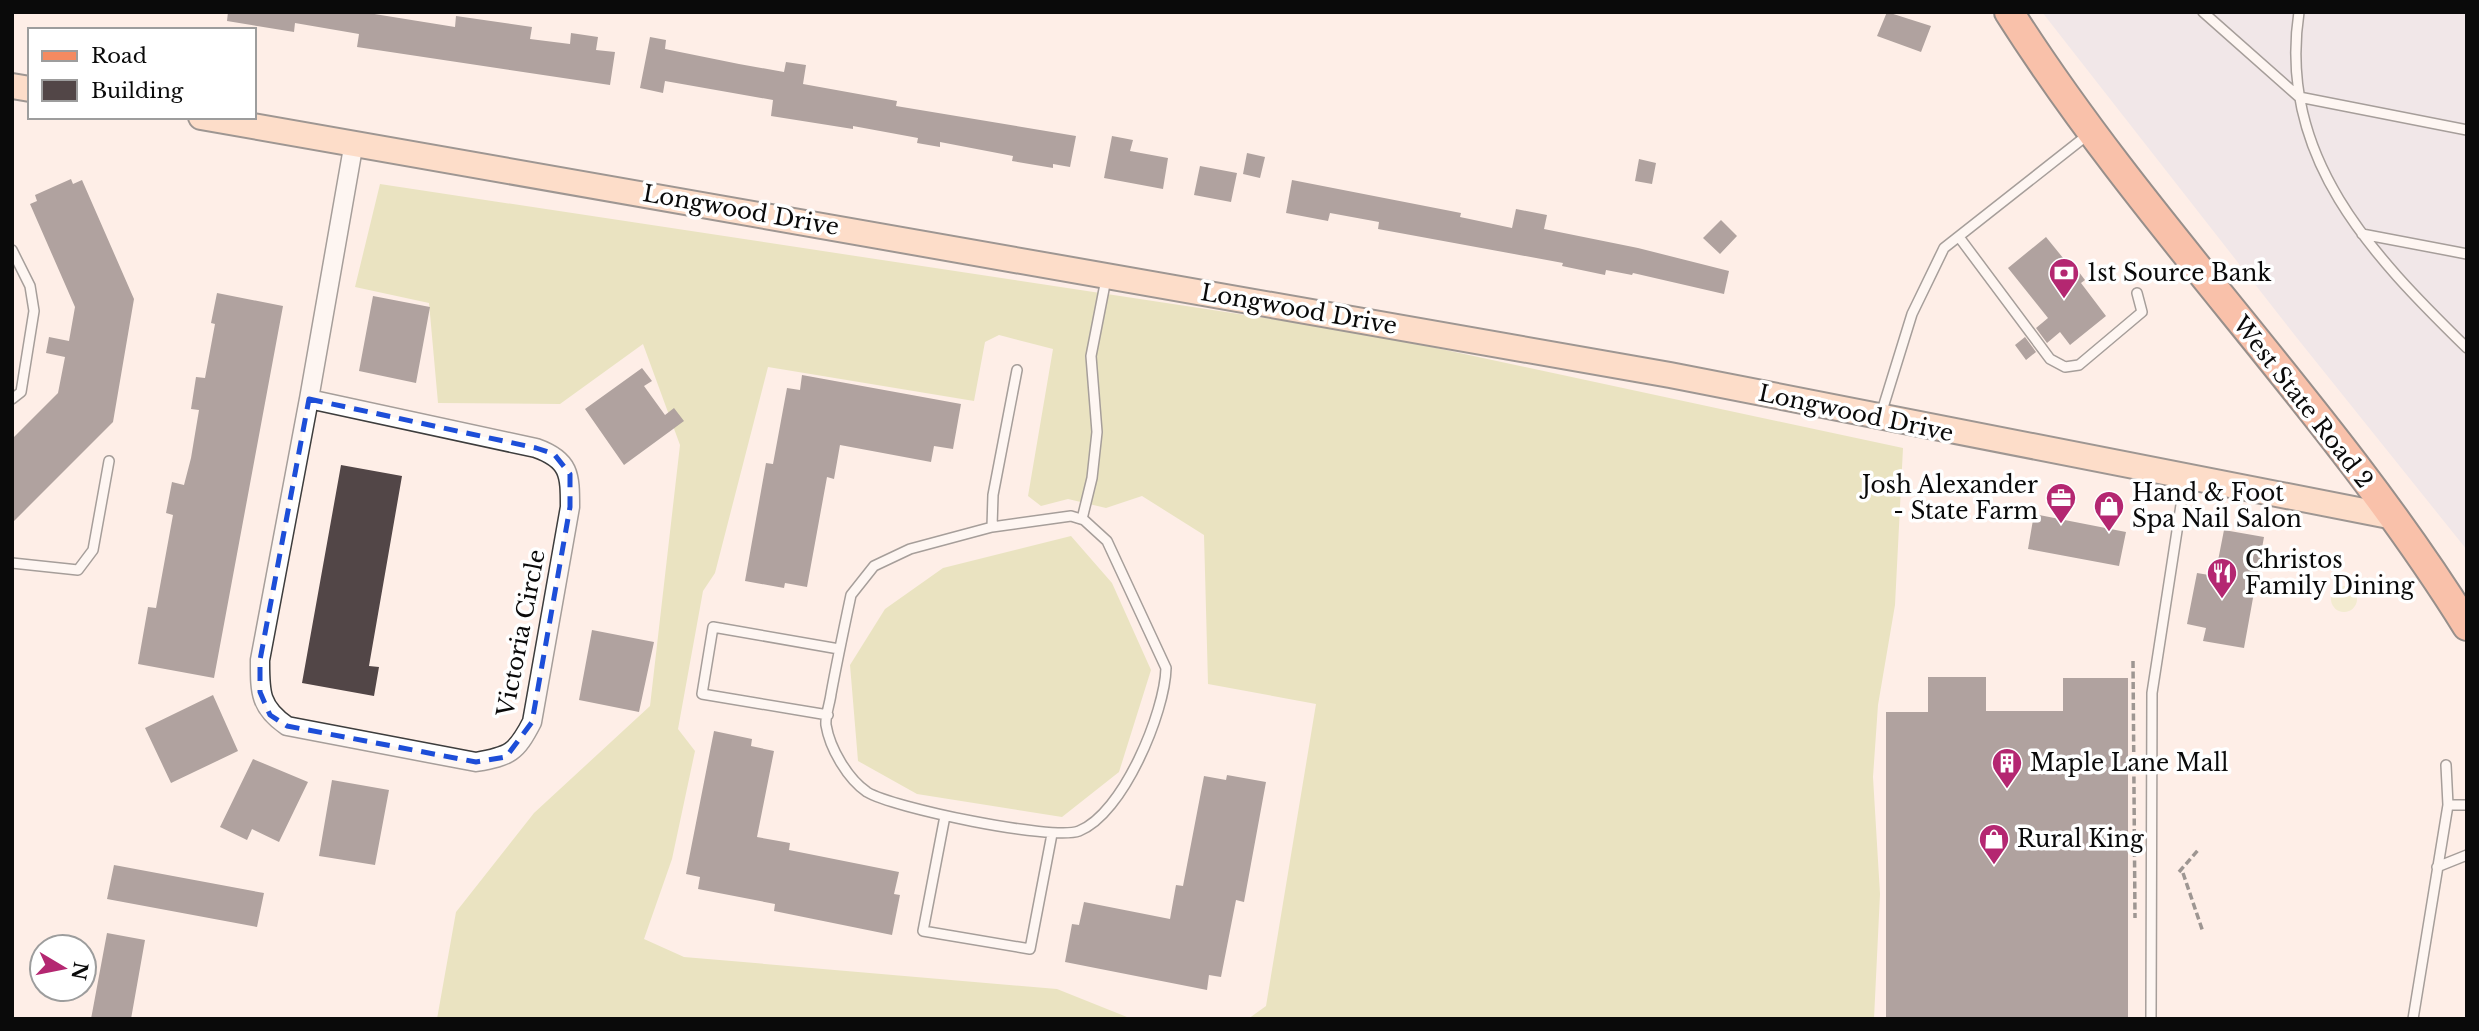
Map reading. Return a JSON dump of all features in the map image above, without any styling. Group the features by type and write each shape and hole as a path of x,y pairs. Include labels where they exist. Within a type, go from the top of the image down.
{"main road":[{"name":"West State Road 2","path":"2009,12 2043,66 2092,132 2394,517 2467,626"},
{"name":"Longwood Drive","path":"213,119 1670,375 2394,517"}],"street":[{"name":"Victoria Circle","path":"309,399 537,448 554,454 570,474 570,507 532,722 521,743 506,757 476,762 287,726 270,715 260,692 260,660 354,142"}],"lane":[{"path":"2203,12 2299,97 2467,130"},
{"path":"2300,12 2294,46 2299,97 2327,183 2374,252 2467,348"},
{"path":"1880,417 1912,314 1944,248 2092,132"},
{"path":"2362,234 2467,254"},
{"path":"1959,237 2050,359 2065,367 2079,365 2141,312 2137,293"},
{"path":"12,250 30,286 34,311 21,392 12,399"},
{"path":"1082,519 1092,478 1097,432 1091,356 1107,274"},
{"path":"992,527 993,495 1017,370"},
{"path":"12,563 78,570 93,550 108,461"},
{"path":"2151,1019 2152,693 2185,477"},
{"path":"1071,516 1082,519 1107,541 1161,652 1166,681 1135,769 1113,802 1082,830 1052,834 945,816 870,793 854,781 834,747 826,724 851,595 873,566 910,549 992,527 1071,516"},
{"path":"828,715 702,694 713,627 839,649"},
{"path":"2413,1019 2448,805 2446,765"},
{"path":"2448,805 2467,805"},
{"path":"945,816 923,931 1030,949 1052,834"},
{"path":"2437,867 2467,855"}],"path":[{"path":"2133,661 2135,919"},
{"path":"2199,849 2181,872 2203,932"}],"highlighted area":[{"path":"309,399 554,454 570,474 570,507 532,722 506,757 476,762 287,726 270,715 260,692 260,660"}],"shaded area":[{"path":"2042,12 2467,12 2467,550 2297,338"}],"green space":[{"path":"380,184 1371,334 1903,448 1895,605 1878,705 1873,777 1880,894 1874,1019 1248,1019 1266,1006 1316,704 1208,684 1204,535 1142,496 1106,508 1068,499 1041,506 1028,496 1053,349 999,335 985,342 974,401 768,367 715,573 703,591 678,729 695,751 672,859 644,939 684,957 1057,989 1132,1019 437,1019 456,912 534,813 650,706 680,445 643,344 560,404 438,403 429,303 355,287"},
{"path":"1071,536 1112,583 1151,670 1119,772 1062,817 917,794 858,761 850,665 885,609 943,568"},
{"path":"2344,586 2353,590 2357,599 2353,608 2344,612 2335,608 2331,599 2335,590"}],"building":[{"path":"228,12 362,12 455,27 456,16 532,27 530,39 570,44 571,33 598,37 596,50 615,52 610,85 357,47 359,34 295,23 294,32 227,21"},
{"path":"1887,12 1931,26 1921,52 1877,36"},
{"path":"650,37 666,40 665,49 739,64 784,72 786,62 806,65 803,84 897,101 896,106 1076,136 1070,167 1053,164 1053,168 1012,161 1013,156 940,142 940,147 917,143 918,138 853,126 853,129 771,116 773,100 665,81 663,93 640,88"},
{"path":"1112,136 1133,140 1130,151 1168,158 1163,189 1104,178"},
{"path":"1247,153 1265,157 1260,178 1243,174"},
{"path":"1639,159 1656,163 1652,184 1635,181"},
{"path":"1200,166 1237,173 1231,202 1194,195"},
{"path":"71,179 73,184 82,180 134,299 113,422 12,523 12,439 58,393 65,357 46,353 49,337 69,341 75,307 30,204 37,201 35,195"},
{"path":"1292,180 1461,213 1460,217 1512,228 1516,209 1547,215 1544,229 1638,248 1729,271 1724,294 1633,273 1606,270 1605,275 1562,266 1563,263 1378,229 1379,222 1330,213 1328,221 1286,213"},
{"path":"1721,220 1737,236 1720,254 1703,238"},
{"name":"1st Source Bank","path":"2046,237 2072,269 2075,267 2085,280 2081,283 2106,316 2070,345 2060,332 2047,343 2036,328 2048,318 2008,268"},
{"path":"217,293 283,306 214,678 138,664 148,607 156,608 173,515 166,513 172,482 184,485 191,458 199,410 191,409 196,377 205,378 215,324 211,323"},
{"path":"373,296 430,307 416,383 359,371"},
{"path":"2025,337 2036,352 2026,360 2015,345"},
{"path":"642,368 652,381 644,386 665,415 674,408 684,421 624,465 585,409"},
{"path":"802,375 961,404 953,449 934,446 931,462 840,445 834,479 827,477 807,587 785,583 784,588 745,581 766,463 773,464 787,388 800,390"},
{"path":"341,465 402,476 369,666 379,667 374,696 302,683"},
{"path":"2034,514 2126,532 2119,566 2028,549"},
{"name":"Christos Family Dining","path":"2224,530 2264,537 2244,648 2203,641 2206,628 2187,624 2197,573 2215,576"},
{"path":"592,630 654,642 639,712 579,700"},
{"name":"Maple Lane Mall","path":"1928,677 1986,677 1986,711 2063,711 2063,678 2128,678 2128,1019 1886,1019 1886,712 1928,712"},
{"path":"213,695 238,751 171,783 145,728"},
{"path":"714,731 752,739 751,746 774,751 757,837 790,843 789,850 899,872 894,894 900,895 892,935 774,911 775,904 698,889 700,877 686,874"},
{"path":"253,759 308,782 279,842 252,829 247,840 220,827"},
{"path":"1227,775 1266,782 1244,902 1236,900 1221,977 1209,975 1207,990 1065,962 1072,924 1079,925 1084,902 1170,919 1176,885 1183,886 1204,776 1226,780"},
{"path":"332,780 389,790 375,865 319,856"},
{"path":"114,865 264,893 257,927 107,899"},
{"path":"107,933 145,940 131,1019 91,1019 94,1003 98,1003 98,981"}],"place":[{"name":"1st Source Bank","path":"2064,300"},
{"name":"Josh Alexander - State Farm","path":"2061,525"},
{"name":"Hand & Foot Spa Nail Salon","path":"2109,533"},
{"name":"Christos Family Dining","path":"2222,600"},
{"name":"Maple Lane Mall","path":"2007,790"},
{"name":"Rural King","path":"1994,866"}]}
